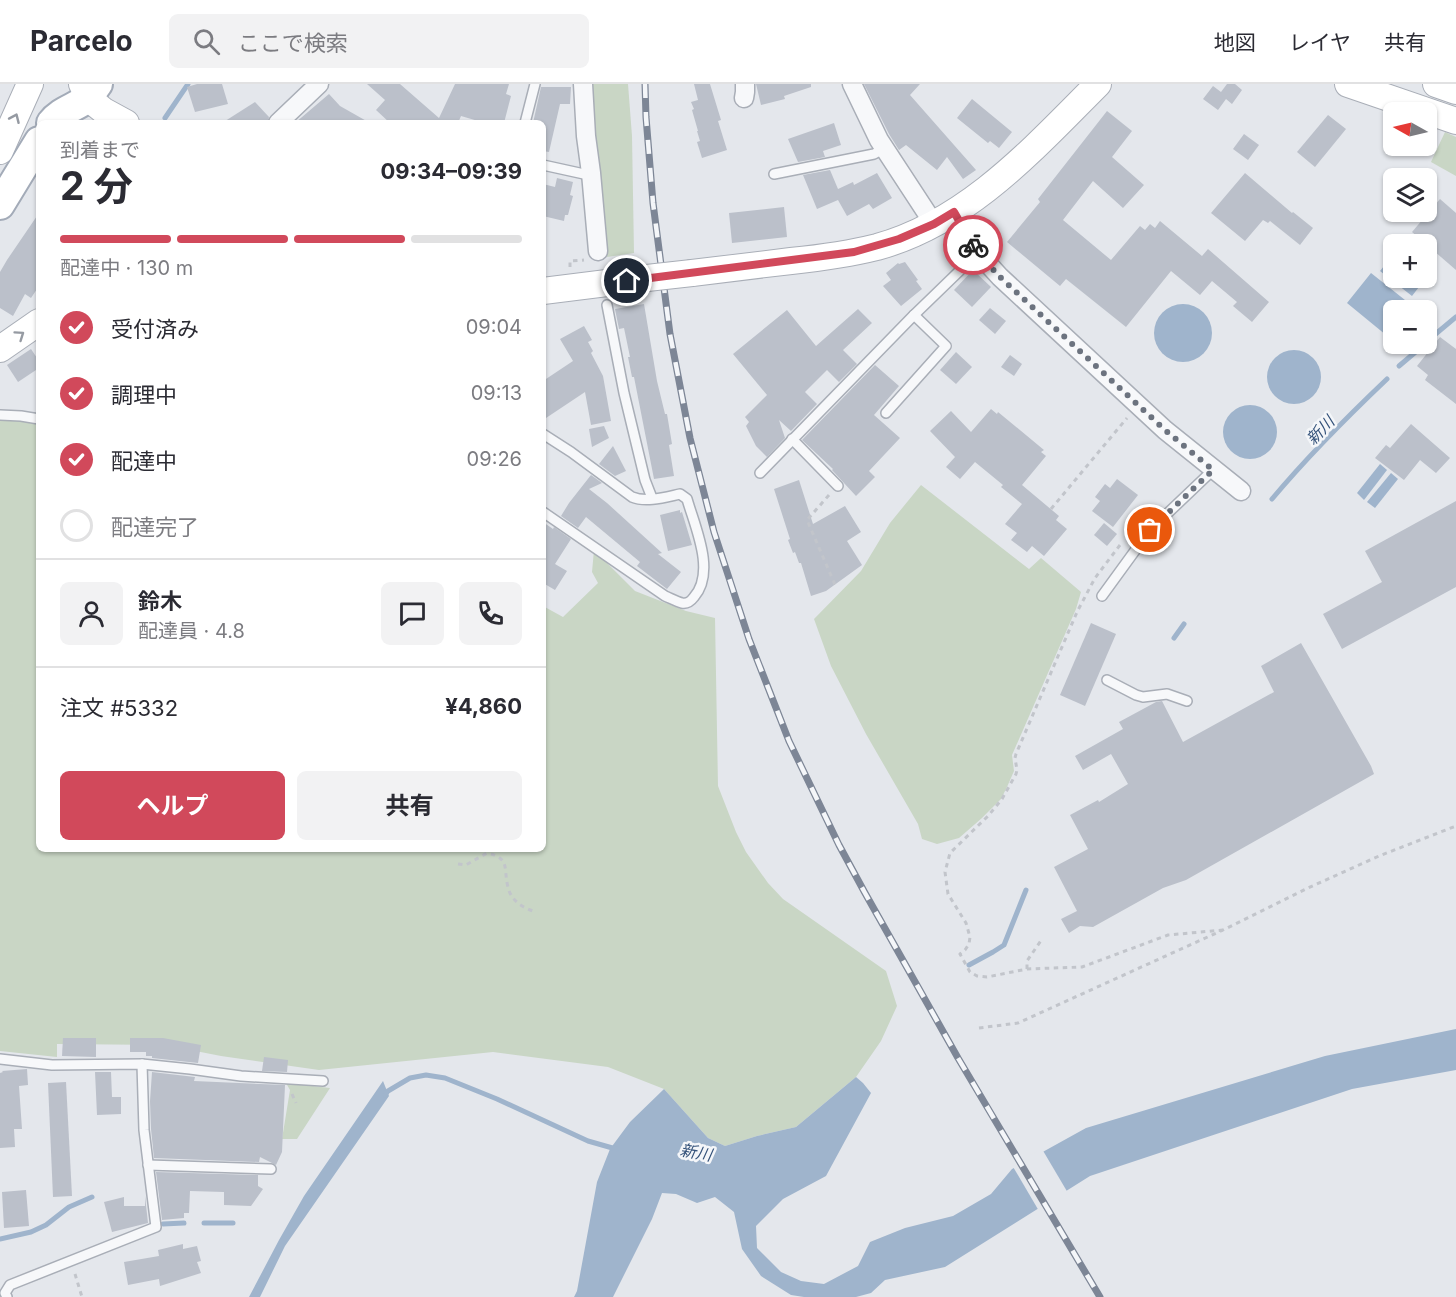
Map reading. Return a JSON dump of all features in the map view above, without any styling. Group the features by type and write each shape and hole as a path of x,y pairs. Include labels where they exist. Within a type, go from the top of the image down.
{"main road":[{"path":"54,120 90,89"},
{"path":"0,205 36,146"}],"street":[{"path":"0,151 30,84"},
{"path":"281,120 319,84"},
{"path":"583,84 586,136 599,256"},
{"path":"852,84 885,148 944,218 1000,277 1165,430 1241,491"},
{"path":"546,291 854,252 899,239 944,218 979,195 1025,157 1098,84"},
{"path":"1348,84 1456,121"},
{"path":"1436,84 1456,92"},
{"path":"90,89 97,106 121,120"},
{"path":"0,349 36,324"}],"lane":[{"path":"526,120 534,84"},
{"path":"774,174 874,154 885,148"},
{"path":"546,166 584,174 591,173"},
{"path":"760,473 914,315 978,253"},
{"path":"607,305 624,393 645,480 652,498"},
{"path":"886,413 946,346 914,315"},
{"path":"0,415 36,418"},
{"path":"546,436 633,497 638,499 681,494 687,499 703,553 703,581 700,588 689,603 683,603 657,591 546,514"},
{"path":"792,439 838,486"},
{"path":"1102,596 1146,534 1213,470"},
{"path":"1107,680 1143,697 1167,694 1187,701"},
{"path":"0,1059 52,1065 142,1064 241,1076 323,1080"},
{"path":"7,1297 5,1293 10,1285 156,1227 144,1130 142,1064"},
{"path":"148,1165 271,1169"}],"path":[{"path":"1051,509 1123,423"},
{"path":"836,587 807,520 838,486"},
{"path":"1120,545 1095,578 1072,621 1016,754 1017,770 1009,787 988,816 950,853 945,872 948,894 966,923 970,937 969,944 960,954 970,972 977,976 987,977 1027,969 1082,967 1168,935 1223,930"},
{"path":"979,1028 1018,1023 1379,856 1456,826"},
{"path":"458,864 466,865 488,853 501,859 505,862 507,869 508,887 517,903 536,912"},
{"path":"1027,969 1027,961 1042,939"},
{"path":"79,1258 74,1269 82,1297"}],"green space":[{"path":"590,84 628,84 632,136 634,253 607,257 591,126"},
{"path":"1445,132 1456,137 1456,176 1431,162 1434,156 1437,156 1437,149"},
{"path":"0,420 36,422 36,852 546,852 546,608 563,617 598,583 592,572 594,550 635,591 686,611 715,618 718,786 736,832 746,852 768,883 783,899 886,971 897,1006 881,1041 856,1077 796,1127 725,1146 708,1138 664,1089 608,1067 493,1052 319,1070 221,1056 165,1045 57,1044 57,1057 0,1051"},
{"path":"921,485 1029,569 1041,558 1081,592 1076,609 1012,755 1014,771 1001,799 959,838 937,844 922,839 918,824 866,734 831,666 814,619 861,571 890,523"},
{"path":"286,1083 330,1088 297,1139 282,1139 290,1090"}],"water":[{"path":"1371,273 1383,283 1383,288 1390,288 1405,300 1383,300 1383,333 1347,303"},
{"path":"1402,288 1418,288 1412,296"},
{"path":"1183,304 1194,306 1207,317 1212,333 1210,344 1199,357 1183,362 1172,360 1159,349 1154,333 1156,322 1167,309"},
{"path":"1294,350 1304,352 1313,358 1319,367 1321,377 1319,387 1313,396 1304,402 1294,404 1284,402 1275,396 1269,387 1267,377 1269,367 1275,358 1284,352"},
{"path":"1250,405 1260,407 1269,413 1275,422 1277,432 1275,442 1269,451 1260,457 1250,459 1240,457 1231,451 1225,442 1223,432 1225,422 1231,413 1240,407"},
{"path":"1380,464 1387,470 1364,500 1357,493"},
{"path":"1391,473 1398,479 1375,508 1367,502"},
{"path":"1456,1029 1456,1070 1352,1089 1090,1176 945,1267 885,1280 871,1293 856,1297 791,1295 761,1276 742,1249 734,1212 715,1197 697,1203 676,1194 662,1193 652,1219 613,1297 574,1297 597,1182 610,1149 630,1122 664,1089 708,1138 725,1146 796,1127 856,1077 863,1083 871,1093 826,1176 783,1199 756,1226 757,1248 781,1272 801,1281 824,1284 858,1266 870,1242 905,1228 953,1216 991,1194 1012,1169 1086,1128 1325,1056"},
{"path":"383,1081 389,1096 285,1246 260,1297 249,1297 304,1196"}],"pier":[{"path":"1042,1149 1068,1193 1039,1211 1012,1165"}],"building":[{"path":"197,84 222,84 228,104 195,112 187,87"},
{"path":"367,84 400,84 439,118 455,84 509,84 506,94 511,96 505,120 475,120 461,116 459,120 387,120 376,110 385,100"},
{"path":"694,84 710,84 727,150 702,158 697,142 700,141 691,102 698,100"},
{"path":"756,84 811,84 811,87 784,96 785,99 761,105"},
{"path":"864,84 920,84 910,95 976,170 963,179 947,157 937,170 906,145 899,150"},
{"path":"1227,84 1235,84 1242,90 1232,104 1226,99 1218,110 1203,99 1213,86 1221,92"},
{"path":"541,87 571,87 570,104 560,104 549,152 546,152 546,120 534,120"},
{"path":"329,94 340,106 365,120 299,120"},
{"path":"972,99 1012,132 999,148 990,141 988,143 957,118"},
{"path":"255,102 269,117 268,120 227,120"},
{"path":"1107,111 1132,131 1112,157 1144,185 1123,208 1093,181 1063,220 1111,260 1140,226 1145,230 1150,224 1155,228 1160,221 1202,256 1208,249 1269,302 1252,322 1233,306 1237,302 1212,281 1200,295 1171,271 1126,327 1066,279 1060,286 1007,242 1040,202 1038,199"},
{"path":"1328,115 1346,129 1315,167 1297,152"},
{"path":"834,123 841,145 823,151 825,157 798,162 788,139"},
{"path":"1244,134 1259,145 1248,160 1233,149"},
{"path":"830,170 838,189 853,182 854,185 877,173 892,198 873,209 869,204 847,216 838,200 817,209 803,175"},
{"path":"1245,173 1313,228 1300,245 1270,221 1268,223 1263,220 1245,241 1211,213"},
{"path":"557,178 573,182 570,195 573,196 564,221 546,217 546,185 555,187"},
{"path":"1440,199 1456,213 1456,270 1437,254 1437,234 1414,234 1412,232 1420,222 1437,222 1437,203"},
{"path":"784,207 787,237 732,243 729,213"},
{"path":"36,217 36,290 31,298 25,294 13,316 0,308 0,272"},
{"path":"905,262 922,289 901,306 883,286 891,280 886,273 898,263"},
{"path":"973,270 991,287 972,307 954,290"},
{"path":"644,304 657,381 665,414 667,414 674,476 654,479 624,328 619,329 615,309"},
{"path":"990,308 1006,321 995,334 979,320"},
{"path":"858,309 872,323 843,350 857,364 839,382 827,370 805,392 817,404 791,431 779,420 785,438 767,457 756,446 746,426 749,422 745,417 767,395 733,354 787,310 816,346"},
{"path":"584,326 592,340 588,342 593,351 591,353 603,376 611,421 591,425 585,392 546,418 546,379 573,361 560,339"},
{"path":"1440,337 1456,349 1456,404 1425,380 1428,375 1417,366 1427,354 1437,354 1437,341"},
{"path":"31,349 36,356 36,370 18,382 7,365"},
{"path":"956,352 972,367 956,384 940,370"},
{"path":"1010,355 1022,364 1014,376 1001,367"},
{"path":"875,365 899,386 874,415 900,438 869,471 875,477 856,496 833,469 802,440"},
{"path":"991,409 997,414 998,412 1044,450 1041,452 1046,456 1022,485 1059,516 1056,520 1067,529 1044,556 1032,546 1027,552 1011,540 1017,533 1005,524 1022,504 975,462 960,479 946,467 955,457 930,431 951,411 971,432"},
{"path":"1411,424 1450,458 1436,473 1420,460 1404,480 1375,458 1386,445 1390,448"},
{"path":"604,426 609,438 592,447 589,429"},
{"path":"613,446 626,471 615,476 599,464"},
{"path":"591,475 602,483 589,489 662,553 658,554 681,572 667,589 637,566 640,562 586,517 578,528 561,516"},
{"path":"1117,479 1138,495 1113,527 1092,511 1100,501 1095,497 1105,484 1110,488"},
{"path":"799,480 813,524 845,506 861,532 847,541 862,565 826,591 811,596 801,563 795,552 793,553 788,540 790,539 774,489"},
{"path":"1456,501 1456,587 1342,649 1323,614 1382,582 1365,551"},
{"path":"680,510 692,545 668,551 660,515"},
{"path":"1104,523 1117,534 1107,546 1094,535"},
{"path":"546,524 571,539 555,564 567,571 555,590 546,585"},
{"path":"1091,623 1116,634 1085,706 1060,695"},
{"path":"1301,643 1374,774 1186,880 1163,888 1093,927 1080,926 1069,933 1061,919 1077,911 1054,867 1088,849 1070,815 1098,800 1099,802 1128,784 1111,754 1083,770 1075,756 1123,729 1119,722 1162,701 1183,742 1274,692 1261,666"},
{"path":"63,1038 96,1038 96,1057 62,1056"},
{"path":"130,1038 163,1038 201,1045 198,1063 152,1058 152,1056 146,1056 146,1052 130,1052"},
{"path":"264,1057 288,1060 287,1072 262,1071"},
{"path":"27,1069 28,1085 19,1086 22,1129 14,1129 15,1147 0,1148 0,1073"},
{"path":"95,1072 111,1072 112,1097 121,1097 121,1114 97,1115"},
{"path":"152,1072 195,1077 194,1081 285,1085 282,1152 276,1165 260,1157 259,1162 154,1158 150,1101"},
{"path":"66,1082 72,1196 53,1197 48,1083"},
{"path":"156,1172 258,1175 258,1186 263,1189 251,1206 224,1205 224,1192 190,1191 189,1213 184,1213 184,1218 162,1220"},
{"path":"26,1190 29,1226 4,1228 2,1192"},
{"path":"145,1196 148,1223 112,1232 104,1202 124,1197 124,1206 145,1206"},
{"path":"183,1244 183,1249 197,1246 201,1261 197,1262 201,1273 160,1286 159,1279 128,1285 124,1262 159,1256 158,1250"}],"waterway":[{"path":"165,118 188,84"},
{"name":"新川","path":"1437,333 1456,317"},
{"name":"新川","path":"1399,366 1413,354"},
{"name":"新川","path":"1272,499 1328,437 1387,379"},
{"name":"新川","path":"1174,638 1184,624"},
{"name":"新川","path":"969,965 1004,945 1026,890"},
{"path":"385,1095 410,1078 426,1075 445,1078 588,1141 616,1149"},
{"path":"0,1239 31,1232 46,1225 69,1207 92,1197"},
{"path":"163,1224 184,1223"},
{"path":"204,1223 233,1223"}],"railway":[{"path":"645,84 653,203 670,334 690,438 714,532 749,639 789,741 839,845 958,1058 1100,1297"}],"way so far":[{"path":"973,245 1000,277 1165,430 1213,470 1150,530"}],"route":[{"path":"627,281 854,252 899,239 934,224 954,212 973,245"}]}
